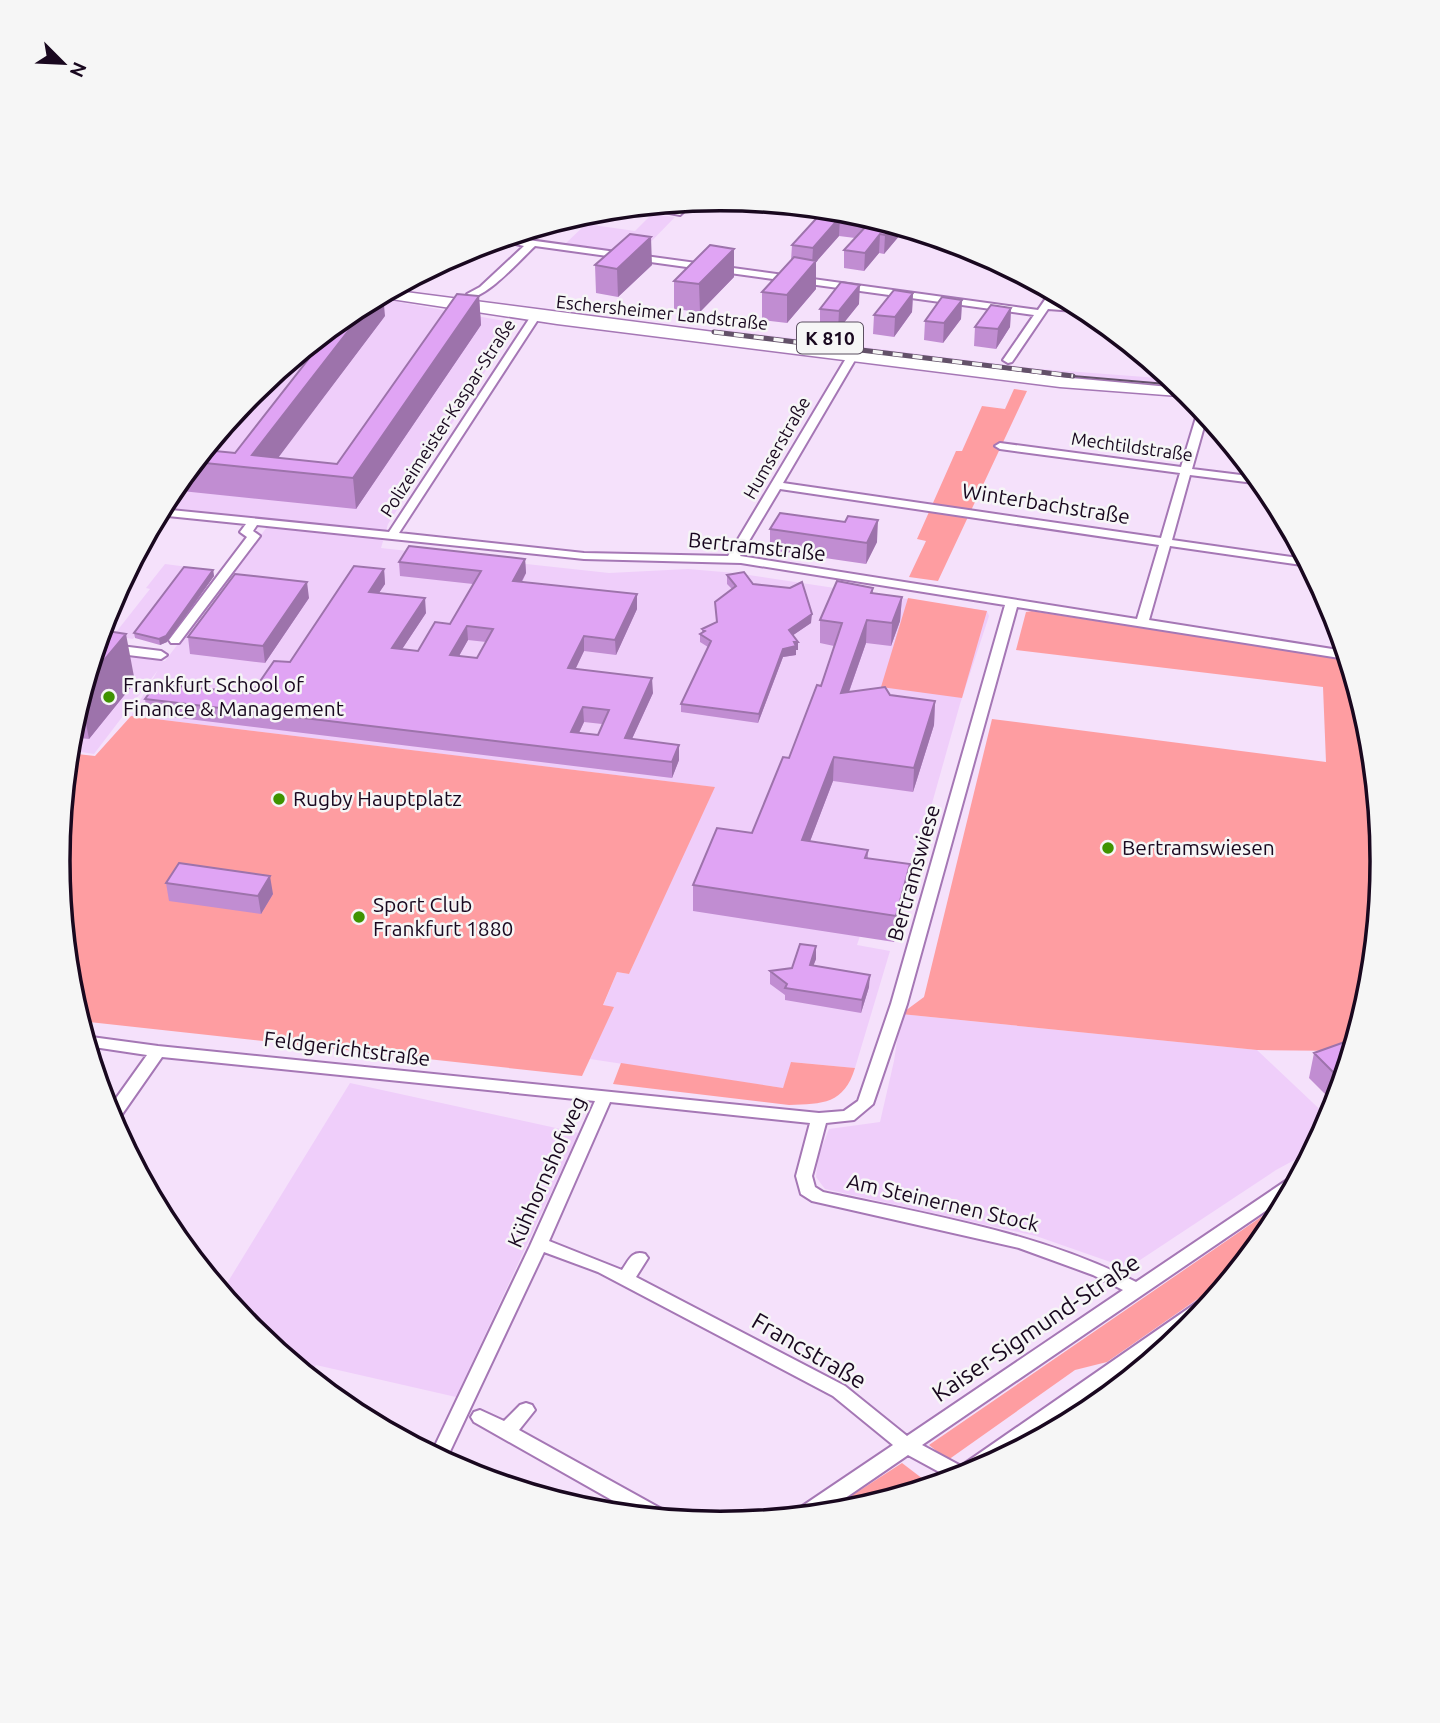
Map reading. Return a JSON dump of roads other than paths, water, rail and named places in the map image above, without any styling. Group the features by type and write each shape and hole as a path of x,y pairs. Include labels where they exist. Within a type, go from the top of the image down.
{"main road":[{"name":"Eschersheimer Landstraße","path":"417,288 476,293 539,310 853,355 1170,392"},
{"name":"Eschersheimer Landstraße","path":"401,296 1150,374"}],"street":[{"path":"524,242 1062,309"},
{"path":"476,293 530,243"},
{"path":"1008,359 1049,301"},
{"name":"Polizeimeister-Kaspar-Straße","path":"392,537 539,310"},
{"name":"Humserstraße","path":"732,560 853,355"},
{"path":"1142,623 1200,423"},
{"name":"Mechtildstraße","path":"1000,446 1245,479"},
{"name":"Winterbachstraße","path":"777,485 1297,562"},
{"name":"Bertramstraße","path":"172,513 584,555 732,560 1336,653"},
{"path":"175,640 254,536 246,532 254,522"},
{"name":"Bertramswiese","path":"818,1118 848,1116 865,1104 900,1004 1012,603"},
{"path":"106,648 162,654"},
{"name":"Feldgerichtstraße","path":"96,1042 604,1098"},
{"path":"118,1108 158,1051"},
{"name":"Kühhornshofweg","path":"442,1448 604,1098 818,1118"},
{"name":"Am Steinernen Stock","path":"818,1118 804,1176 807,1190 818,1197 1023,1243 1115,1277 1136,1289"},
{"name":"Kaiser-Sigmund-Straße","path":"823,1503 1279,1193"},
{"name":"Francstraße","path":"539,1244 604,1268 839,1391 907,1446 950,1469"},
{"path":"625,1279 639,1258"},
{"path":"1012,1441 1172,1329"},
{"path":"506,1431 526,1410"},
{"path":"480,1417 640,1506"}],"tram line":[{"path":"1073,376 1160,383"}],"railway":[{"path":"714,332 1073,376"}],"place":[{"name":"Frankfurt School of Finance & Management","path":"109,697"},
{"name":"Rugby Hauptplatz","path":"279,799"},
{"name":"Bertramswiesen","path":"1108,848"},
{"name":"Sport Club Frankfurt 1880","path":"359,917"}]}
